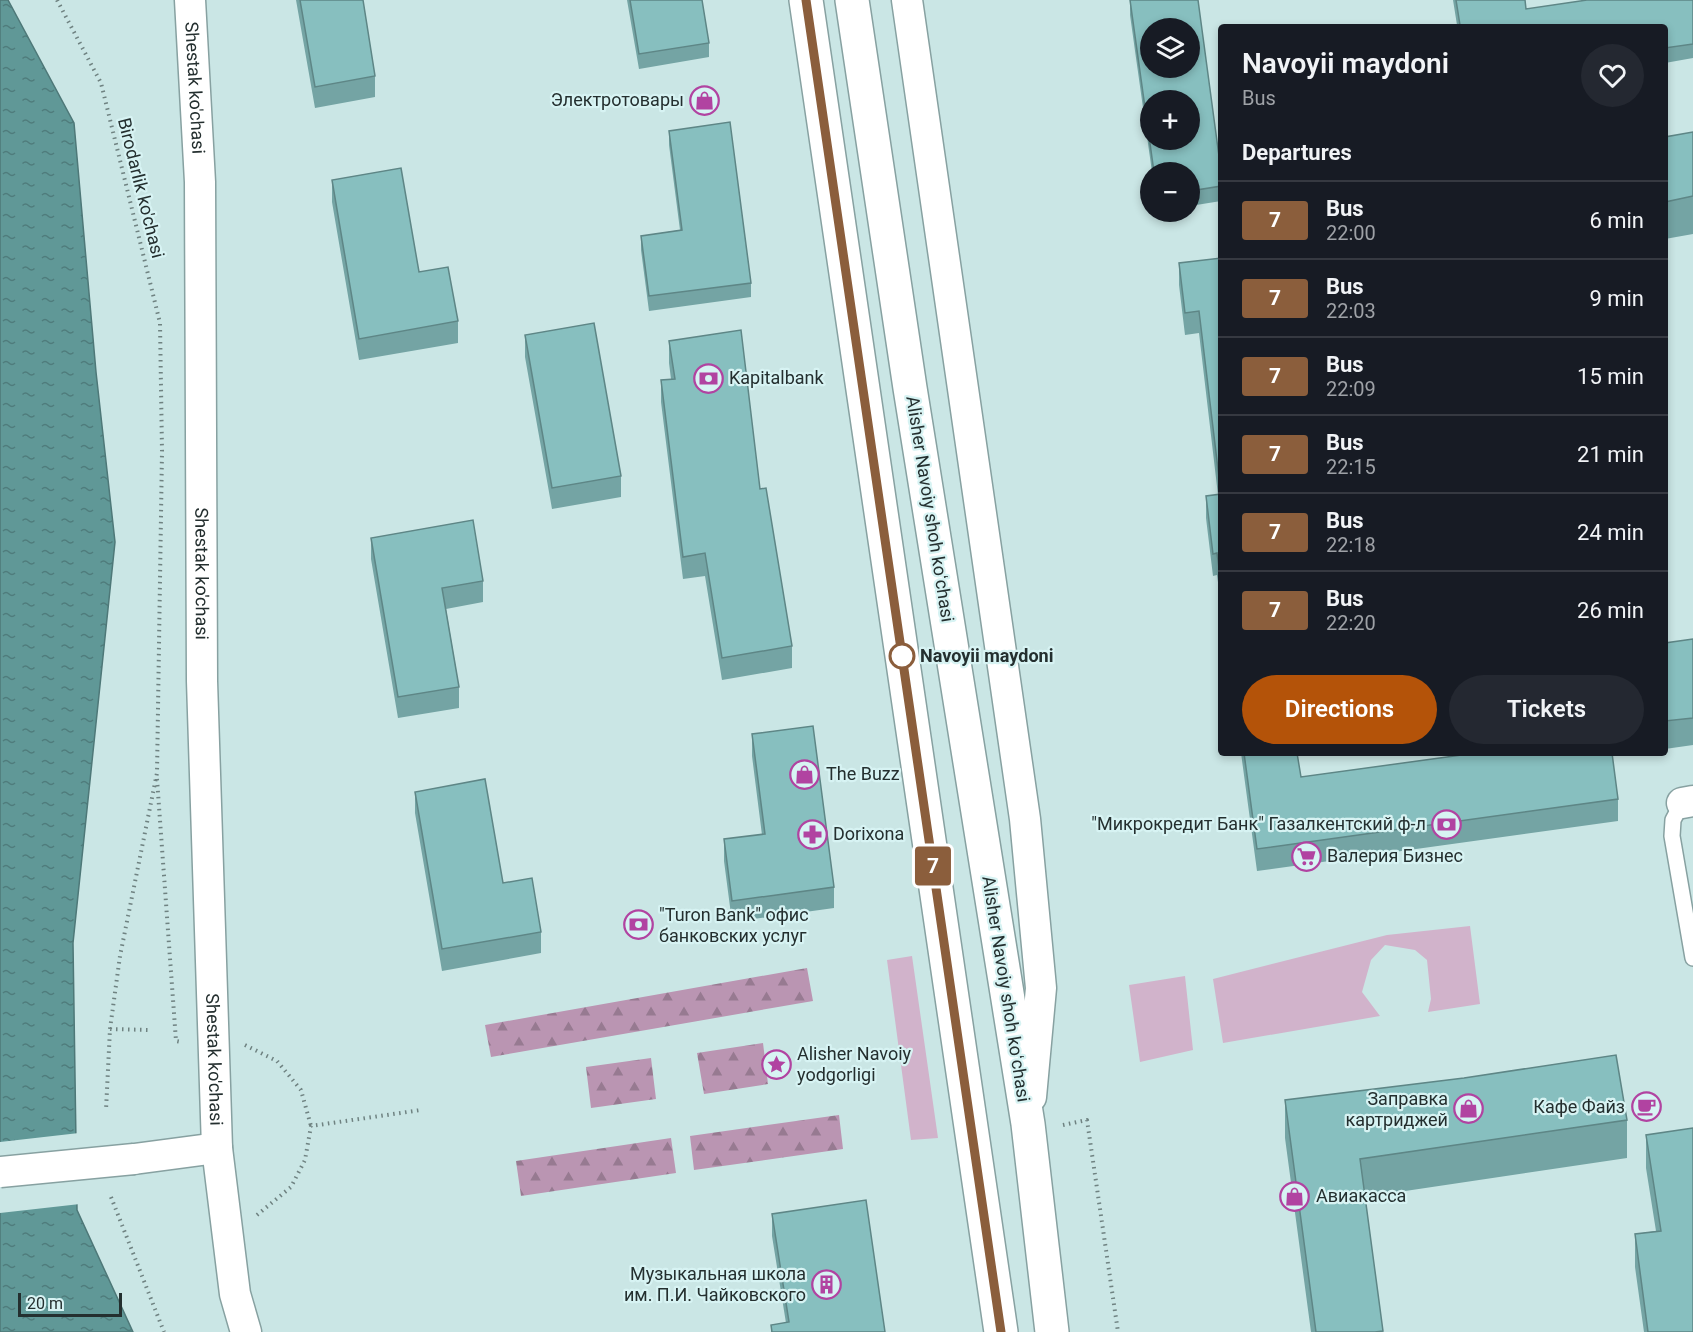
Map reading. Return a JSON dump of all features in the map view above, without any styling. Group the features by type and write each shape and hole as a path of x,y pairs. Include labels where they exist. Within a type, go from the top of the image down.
{"main road":[{"path":"806,0 1001,1332"},
{"name":"Alisher Navoiy shoh koʻchasi","path":"852,0 912,399 1028,1124 1052,1332"}],"street":[{"name":"Shestak ko'chasi","path":"190,0 200,182 202,681 217,1148 235,1294 246,1332"},
{"name":"Alisher Navoiy shoh koʻchasi","path":"907,0 1025,819 1041,988 1028,1124"},
{"path":"0,1172 134,1159 217,1148"}],"lane":[{"path":"1688,802 1672,820 1672,836 1693,958"}],"path":[{"name":"Birodarlik ko'chasi","path":"57,0 100,82 160,323 162,451 157,773"},
{"path":"106,1110 110,1029 120,956 157,773"},
{"path":"157,773 176,1041"},
{"path":"110,1029 149,1030"},
{"path":"240,1043 277,1061 301,1090 311,1126 304,1160 291,1187 258,1215"},
{"path":"311,1126 421,1110"},
{"path":"1087,1120 1118,1332"},
{"path":"111,1197 164,1332"}],"shaded area":[{"path":"1470,926 1480,1004 1428,1012 1431,999 1427,960 1415,950 1385,945 1371,960 1362,992 1380,1016 1223,1043 1213,979 1387,935"},
{"path":"912,956 938,1138 911,1140 887,960"},
{"path":"1185,976 1193,1050 1140,1062 1129,985"}],"green space":[{"path":"807,968 813,1001 491,1057 485,1025"},
{"path":"763,1043 768,1084 704,1094 697,1053"},
{"path":"651,1058 656,1099 591,1108 586,1067"},
{"path":"839,1115 843,1149 694,1170 690,1136"},
{"path":"671,1138 676,1173 521,1196 516,1161"}],"water":[{"path":"0,0 8,0 74,123 96,372 115,542 73,943 77,1210 133,1332 0,1332"}],"pier":[{"path":"79,1133 80,1204 0,1213 0,1142"}],"building":[{"path":"300,0 363,0 375,76 315,87"},
{"path":"630,0 702,0 709,43 639,54"},
{"path":"1130,0 1198,0 1218,149 1218,186 1200,189 1200,162 1153,162 1151,150 1200,150 1200,90 1143,90 1141,78 1200,78 1200,18 1140,18 1140,72"},
{"path":"1456,0 1525,0 1526,9 1587,0 1693,0 1693,44 1668,48 1668,24 1460,24"},
{"path":"730,122 751,283 649,296 641,236 682,230 669,131"},
{"path":"1693,132 1693,196 1668,201 1668,136"},
{"path":"401,168 419,272 448,267 458,321 359,339 332,180"},
{"path":"1218,258 1218,469 1199,311 1185,313 1179,263"},
{"path":"594,323 621,476 552,488 525,335"},
{"path":"741,330 760,489 766,488 792,646 722,658 705,553 683,557 661,380 675,379 669,341"},
{"path":"1218,494 1218,560 1217,553 1213,554 1206,496"},
{"path":"473,520 483,581 442,588 459,687 398,697 371,538"},
{"path":"1693,639 1693,718 1668,721 1668,643"},
{"path":"813,726 834,887 732,901 724,839 765,834 752,734"},
{"path":"1244,756 1298,756 1301,777 1454,756 1612,756 1618,799 1257,849"},
{"path":"485,779 503,883 532,878 541,932 442,949 415,792"},
{"path":"1616,1055 1627,1120 1360,1159 1383,1331 1316,1332 1285,1100 1464,1078"},
{"path":"1693,1128 1693,1332 1648,1332 1635,1234 1661,1231 1646,1135"},
{"name":"Музыкальная школа им. П.И. Чайковского","path":"866,1200 885,1332 772,1332 771,1325 789,1322 772,1214"}],"bus line":[{"name":"7","path":"806,0 1001,1332"}],"place":[{"name":"Электротовары","path":"705,100"},
{"name":"Kapitalbank","path":"708,378"},
{"name":"Navoyii maydoni","path":"902,656"},
{"name":"The Buzz","path":"805,774"},
{"name":"\"Микрокредит Банк\" Газалкентский ф-л","path":"1447,824"},
{"name":"Dorixona","path":"812,834"},
{"name":"Валерия Бизнес","path":"1306,856"},
{"name":"\"Turon Bank\" офис банковских услуг","path":"638,925"},
{"name":"Alisher Navoiy yodgorligi","path":"776,1064"},
{"name":"Кафе Файз","path":"1646,1107"},
{"name":"Заправка картриджей","path":"1469,1109"},
{"name":"Авиакасса","path":"1295,1196"},
{"name":"Музыкальная школа им. П.И. Чайковского","path":"827,1284"}]}
